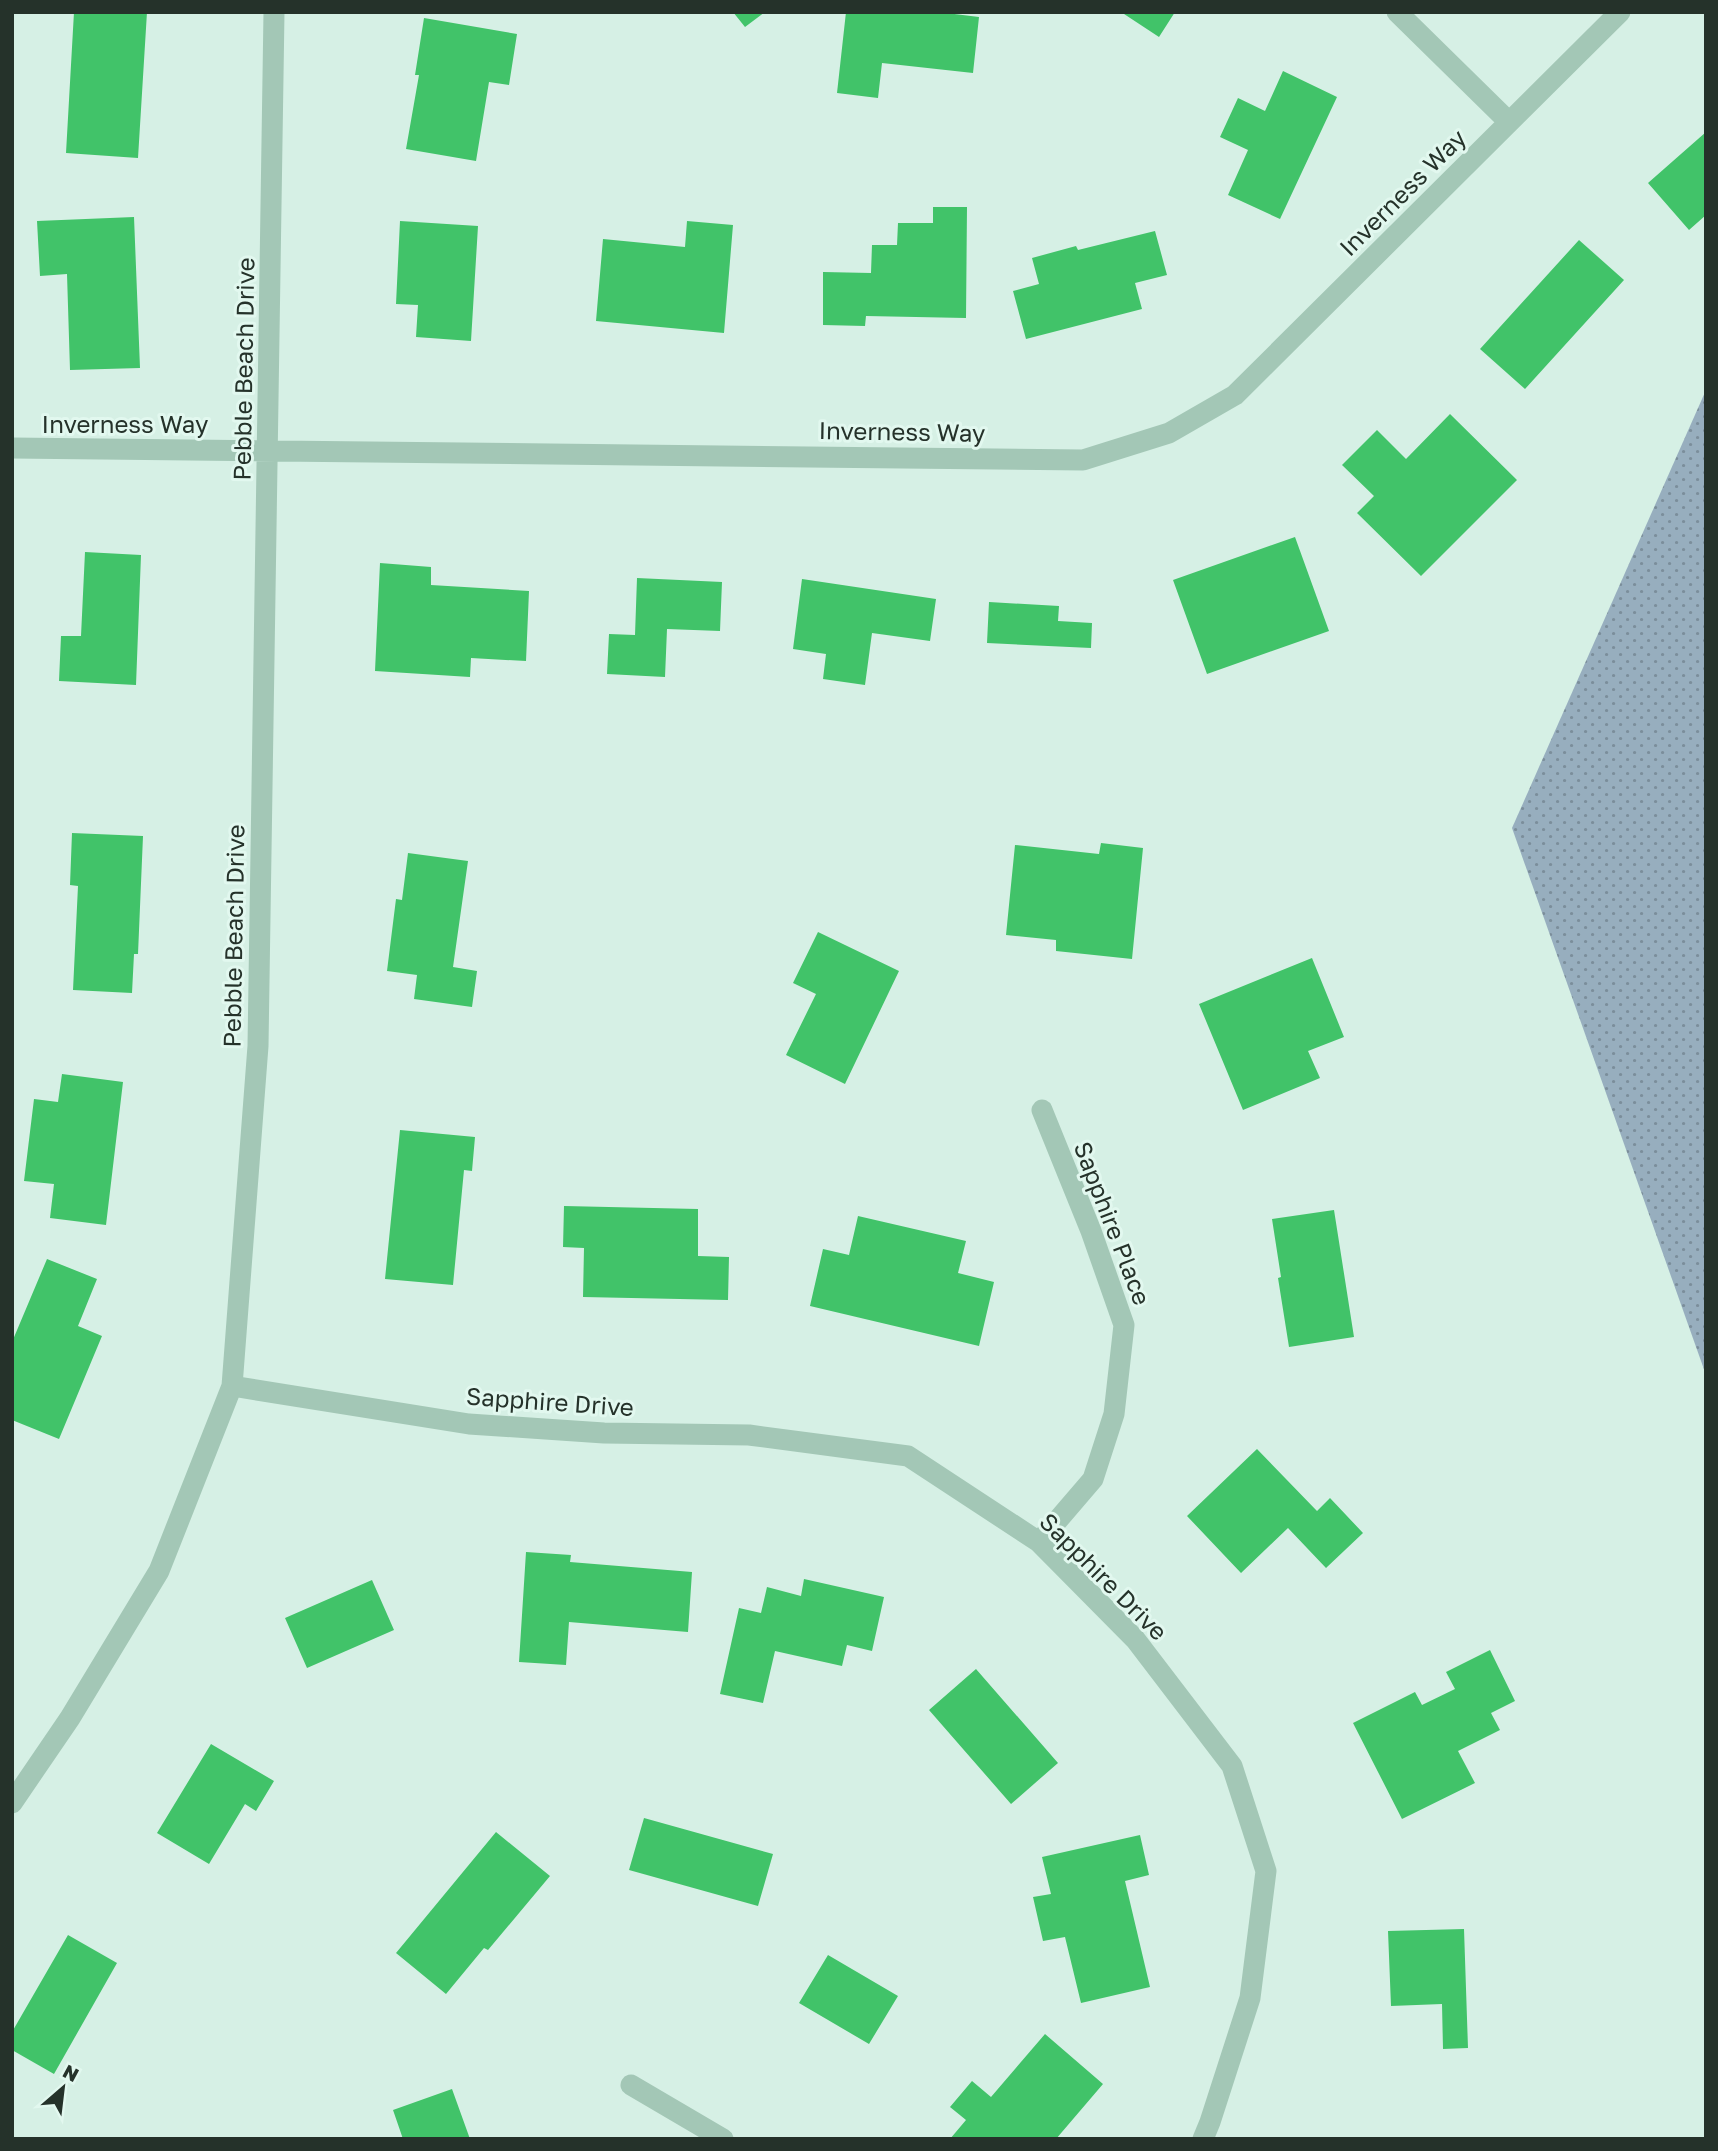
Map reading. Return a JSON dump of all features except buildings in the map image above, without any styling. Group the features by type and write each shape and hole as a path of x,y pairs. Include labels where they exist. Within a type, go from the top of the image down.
{"street":[{"name":"Pebble Beach Drive","path":"12,1803 70,1718 159,1571 232,1386 258,1046 274,12"},
{"path":"1397,12 1509,122"},
{"name":"Inverness Way","path":"12,448 1083,460 1169,433 1234,395 1620,12"},
{"name":"Sapphire Place","path":"1039,1542 1093,1479 1114,1414 1124,1325 1091,1231 1041,1111"},
{"name":"Sapphire Drive","path":"232,1386 469,1424 604,1433 749,1435 908,1456 1039,1542 1135,1639 1232,1766 1266,1871 1250,1998 1203,2139"},
{"path":"631,2085 723,2139"}],"shaded area":[{"path":"1706,390 1706,1375 1512,828"}]}
